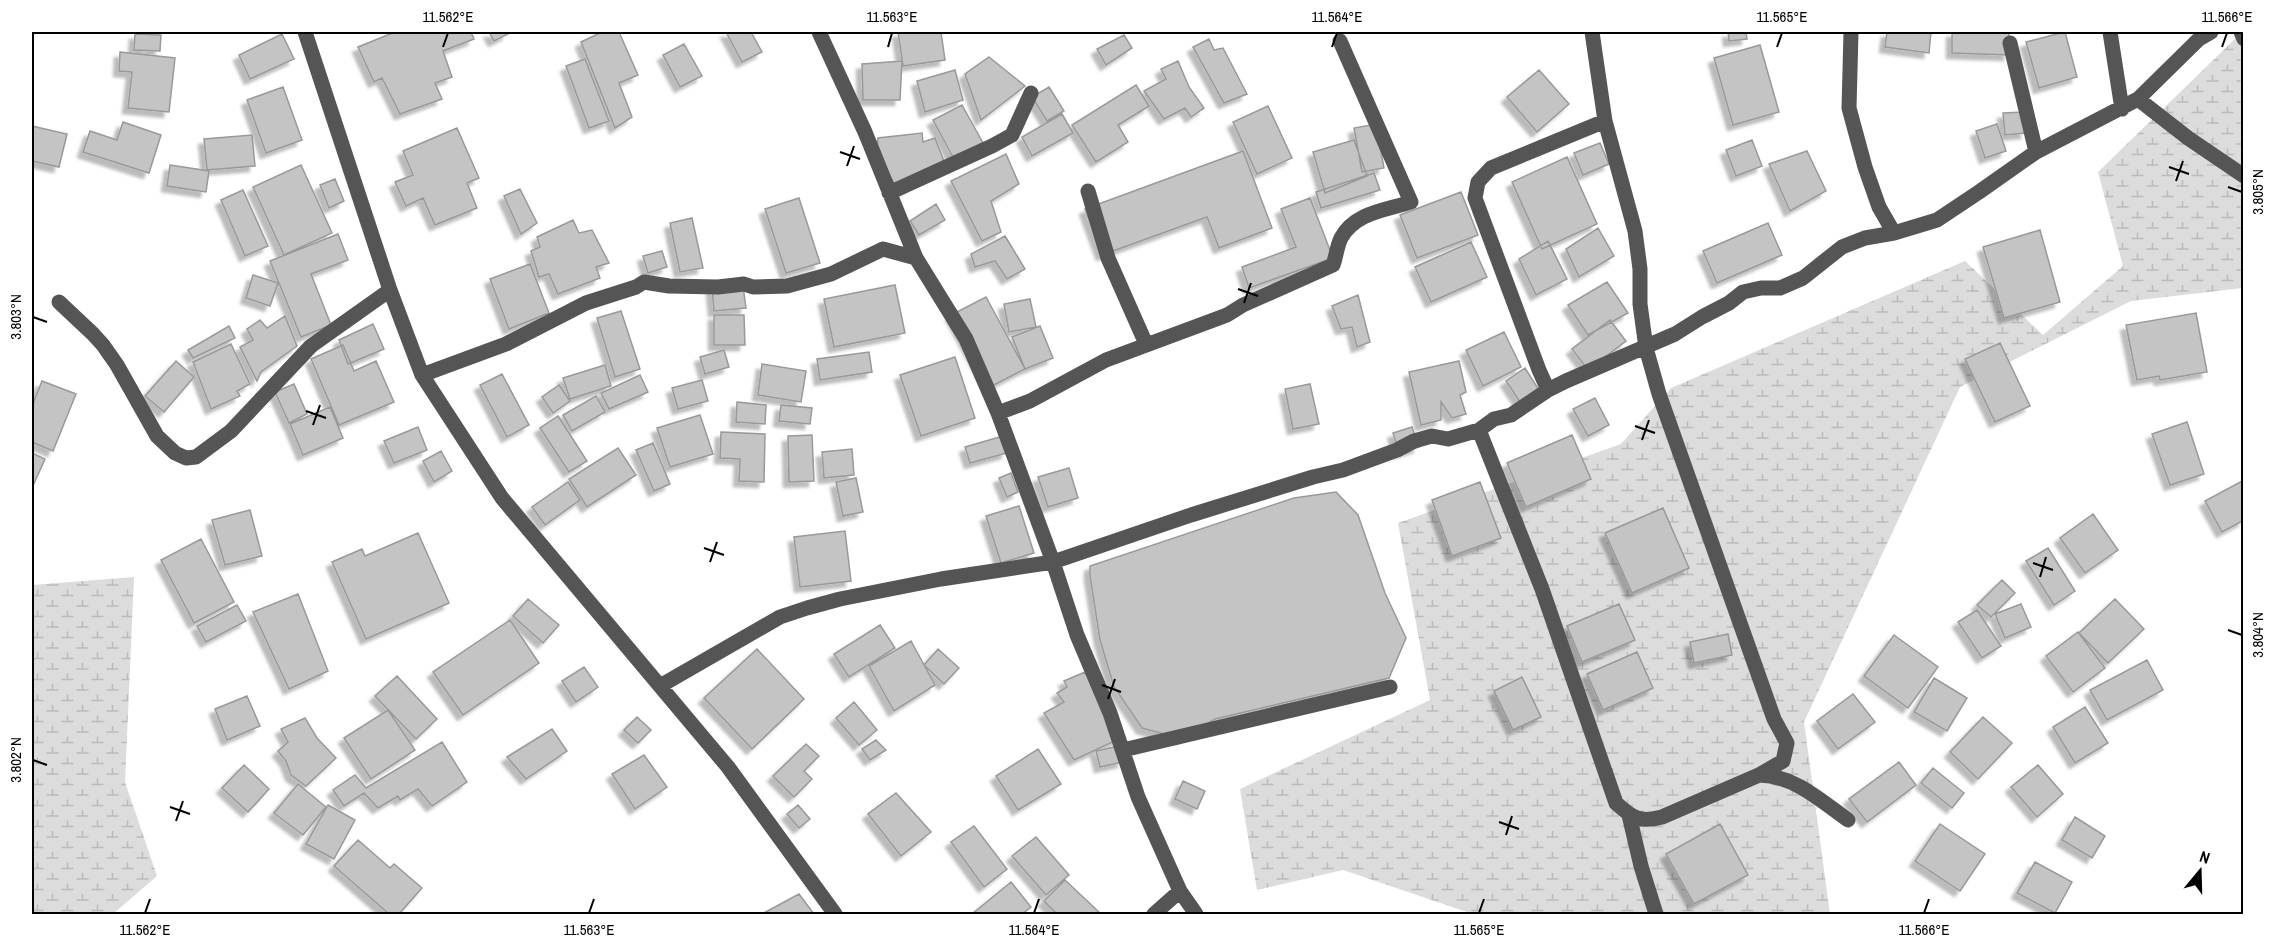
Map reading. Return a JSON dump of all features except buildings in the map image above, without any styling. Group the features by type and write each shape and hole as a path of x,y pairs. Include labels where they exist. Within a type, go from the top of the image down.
{"street":[{"path":"305,32 390,290 422,375 502,498 728,767 835,915"},
{"path":"819,32 865,132 916,258 966,339 998,413 1077,634 1110,712 1138,797 1180,891 1196,915"},
{"path":"1479,430 1542,589 1616,803 1629,816 1647,821 1662,818 1759,775 1783,760 1787,743 1774,719 1659,394 1646,348 1640,304 1640,268 1635,231 1605,121 1592,32"},
{"path":"1851,32 1849,108 1879,207 1894,233"},
{"path":"2110,32 2122,109"},
{"path":"660,686 771,622 807,608 840,599 941,579 1053,562 1191,515 1313,477 1343,470 1397,450 1414,441 1432,436 1448,439 1479,430 1494,418 1511,414 1548,390 1675,334 1729,303 1743,292 1761,288 1780,288 1803,278 1842,247 1865,238 1894,233 1936,220 2036,152 2138,99 2199,39 2211,32"},
{"path":"2241,32 2244,39"},
{"path":"998,413 1030,401 1106,360 1227,315 1243,305 1333,265 1341,238 1355,222 1370,214 1411,202 1340,41"},
{"path":"2010,43 2036,152"},
{"path":"889,193 1012,135 1031,93"},
{"path":"2138,99 2188,138 2244,176"},
{"path":"1548,390 1475,198 1478,182 1491,168 1605,121"},
{"path":"1088,191 1108,258 1146,344"},
{"path":"422,375 506,344 585,303 636,287 644,282 669,286 744,284 753,287 787,286 831,274 884,249 916,258"},
{"path":"59,302 103,345 117,365 157,436 175,453 186,458 196,457 231,431 311,346 390,290"},
{"path":"1123,750 1390,687"},
{"path":"1759,775 1775,776 1794,782 1848,820"},
{"path":"1629,816 1656,915"},
{"path":"1154,915 1180,891"}],"green space":[{"path":"2242,32 2243,288 2131,301 1960,387 1804,722 1830,914 1473,914 1343,870 1257,890 1240,789 1430,700 1398,523 1621,444 1671,388 1965,261 2043,335 2123,266 2098,172"},
{"path":"134,577 125,782 157,876 113,914 32,914 32,585"}]}
